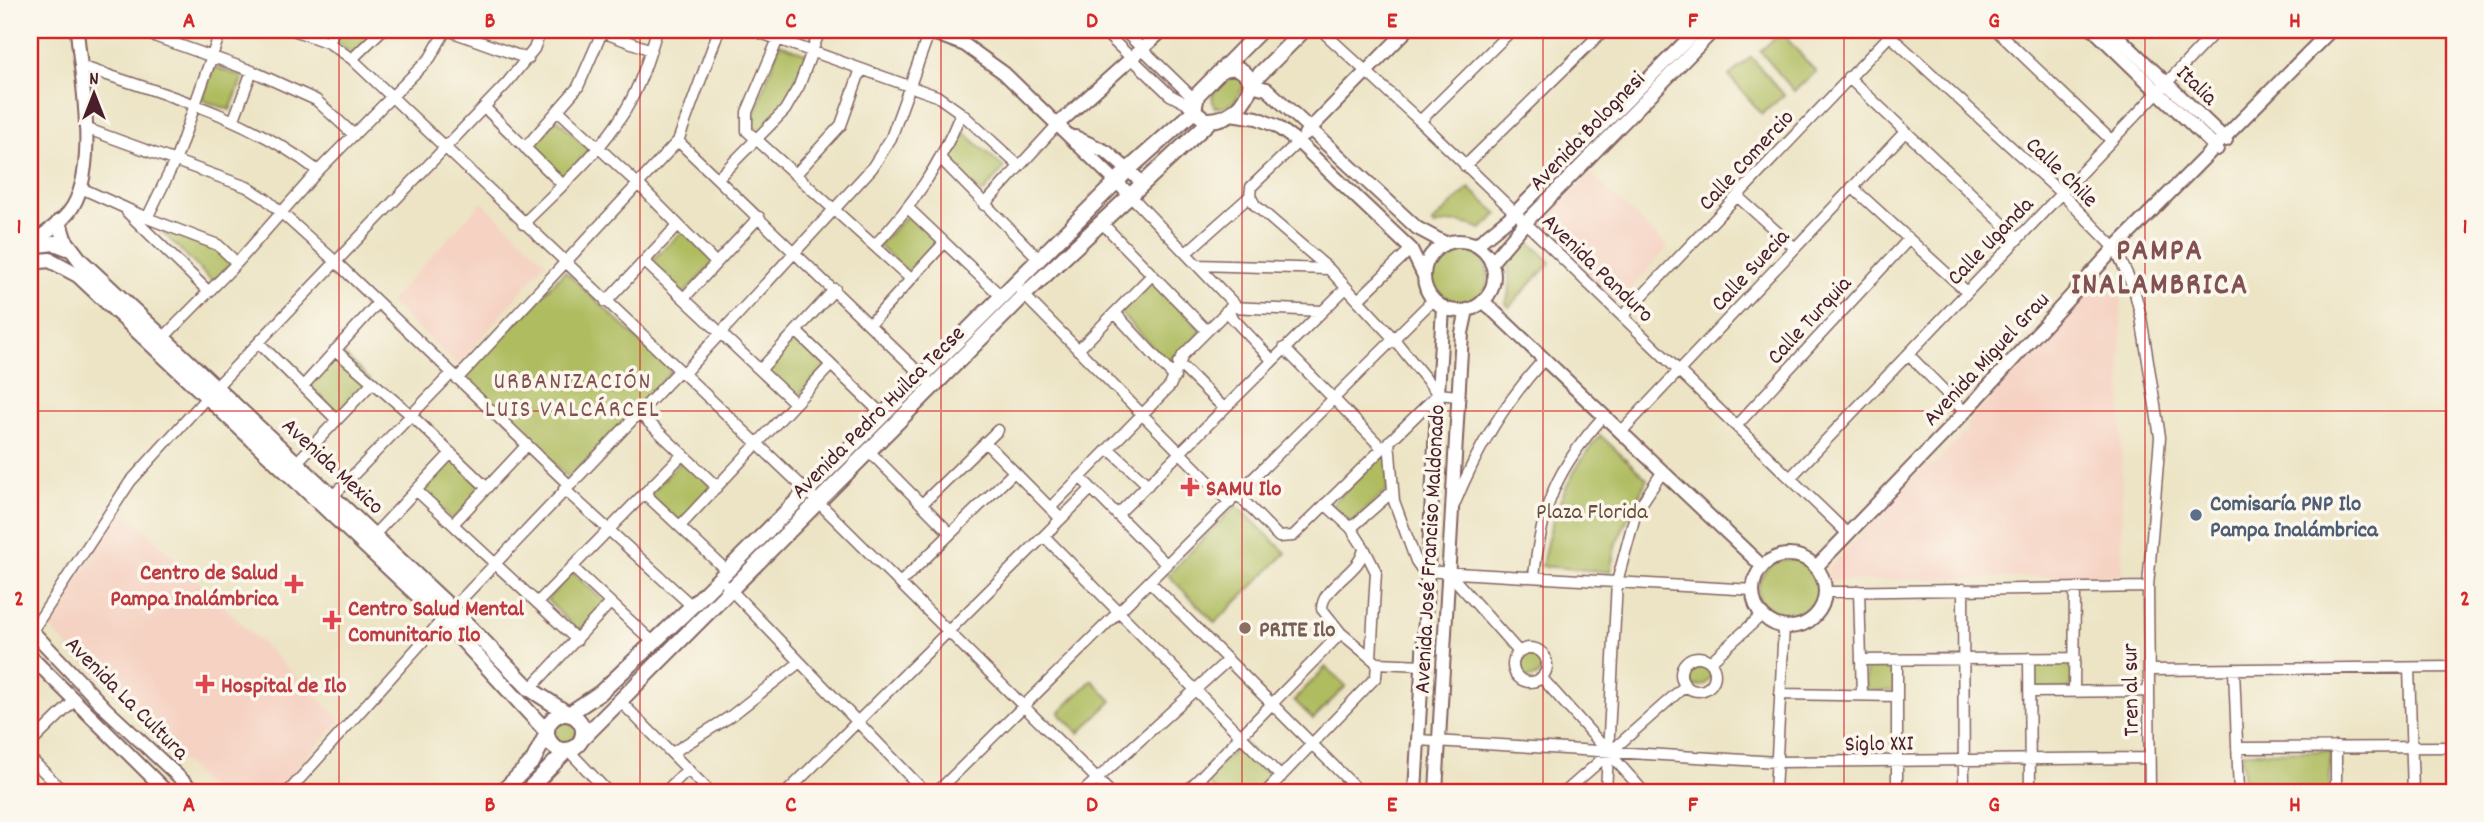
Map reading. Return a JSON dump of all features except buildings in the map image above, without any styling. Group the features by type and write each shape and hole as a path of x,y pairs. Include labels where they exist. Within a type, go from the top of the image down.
{"main road":[{"path":"1222,70 1261,30"},
{"path":"1194,106 1201,118 1211,120 1231,114 1245,100 1251,84 1304,30"},
{"path":"1222,70 1235,67 1243,70 1251,84"},
{"name":"Avenida Pedro Huilca Tecse","path":"581,740 869,451 1002,297 1019,290 1039,259 1194,106 1222,70"},
{"name":"Avenida Pedro Huilca Tecse","path":"568,713 600,693 884,416 929,381 1019,290 1101,222 1211,120"},
{"path":"31,245 52,232"},
{"path":"52,232 70,249"},
{"path":"52,232 70,249"},
{"path":"50,260 52,232"},
{"name":"Avenida Mexico","path":"70,249 164,337 213,391 297,462 328,501 374,535 448,613 530,689 568,713"},
{"path":"30,262 50,260 78,275 213,391 448,613 547,733 554,748 567,750"},
{"path":"502,792 533,761 552,721 568,713 583,722 581,740 567,750 526,792"}],"street":[{"path":"52,232 68,214 81,188 86,160 77,30"},
{"path":"137,30 252,71 316,100 354,135"},
{"path":"148,218 176,159 221,30"},
{"path":"293,30 329,43 352,59 391,95 565,264 819,502 1110,792"},
{"path":"329,43 334,30"},
{"path":"352,59 382,30"},
{"path":"164,337 429,58 446,30 528,59"},
{"path":"31,632 130,482 528,59 541,30"},
{"path":"525,148 559,111 581,81 601,30 651,50"},
{"path":"523,224 597,146 631,102 657,30"},
{"path":"328,501 411,415 454,376 565,264 678,141 719,30"},
{"path":"752,30 937,96 961,113 1019,166"},
{"path":"718,178 785,110 820,30"},
{"path":"288,792 448,613 566,487 681,373 796,252 882,154 928,30 965,45 985,58 1117,181 1237,307"},
{"path":"1102,30 1170,95 1194,106"},
{"path":"1123,30 1194,106"},
{"path":"984,205 1058,124 1163,30"},
{"name":"Avenida Panduro","path":"1321,30 1420,121 1848,534"},
{"path":"1186,253 1250,196 1256,179 1298,142 1407,30"},
{"path":"1420,121 1512,30"},
{"path":"1465,166 1604,30"},
{"name":"Avenida Bolognesi","path":"1476,245 1514,214 1693,35 1714,30"},
{"path":"1996,30 2111,140"},
{"path":"2094,30 2162,87"},
{"name":"Italia","path":"2111,30 2162,87 2221,144"},
{"name":"Avenida Miguel Grau","path":"1817,566 1965,412 2115,248 2332,30"},
{"name":"Calle Uganda","path":"1790,478 2213,31"},
{"name":"Calle Comercio","path":"1623,316 1890,32"},
{"name":"Calle Chile","path":"1890,32 2061,193 2115,248 2127,271 2141,317 2159,427 2158,476 2148,587"},
{"name":"Avenida Bolognesi","path":"1491,263 1693,35"},
{"path":"778,39 745,120 747,131 912,279"},
{"path":"80,66 234,119 283,144 318,172"},
{"path":"795,175 841,125 861,69"},
{"path":"234,119 252,71"},
{"path":"1848,77 2018,239"},
{"path":"1251,84 1267,89 1416,228 1445,243"},
{"path":"484,107 562,184"},
{"path":"559,111 639,185 716,263"},
{"path":"875,245 909,209 941,159 961,113"},
{"path":"1231,114 1266,122 1298,142 1411,249 1428,292 1438,303 1467,310 1483,301 1494,279 1491,263 1476,245 1461,241 1445,243 1430,256 1423,274"},
{"path":"85,128 247,187 282,214 337,263 609,530 692,606"},
{"name":"Calle Suecia","path":"1621,432 1905,132"},
{"path":"1071,136 1088,141 1129,169 1143,183"},
{"path":"678,141 929,381"},
{"path":"941,159 1039,259"},
{"path":"1852,187 1967,292"},
{"path":"81,188 124,209 218,245 237,263"},
{"path":"1250,196 1255,205 1329,269 1394,339 1438,394 1458,396"},
{"path":"1737,196 1796,248"},
{"path":"124,209 209,292"},
{"path":"909,209 1002,297"},
{"path":"684,298 759,218"},
{"path":"1101,222 1207,331"},
{"path":"606,302 678,225"},
{"name":"Calle Turquia","path":"1736,426 1909,239"},
{"path":"871,323 944,243"},
{"path":"1358,300 1411,249"},
{"path":"645,262 795,403"},
{"path":"1197,265 1329,269"},
{"path":"1078,350 1152,275"},
{"path":"1117,515 1346,288"},
{"path":"760,370 835,289"},
{"path":"1019,290 1230,503"},
{"path":"1483,301 1762,566"},
{"path":"937,792 1394,339 1438,303"},
{"path":"1415,792 1432,533 1438,394 1438,303"},
{"path":"304,386 377,304"},
{"path":"1050,508 1175,378 1178,363 1226,312 1237,307 1322,311"},
{"name":"Avenida José Franciso Maldonado","path":"1436,792 1462,333 1467,310"},
{"path":"1226,312 1272,360"},
{"path":"1115,313 1175,378"},
{"path":"796,331 884,416"},
{"path":"259,343 337,420"},
{"path":"1284,348 1334,399 1385,445 1392,492 1420,569 1430,572 1753,590"},
{"path":"335,350 371,384 411,415 487,488"},
{"path":"1908,354 1965,412"},
{"path":"1451,512 1492,427 1511,395 1545,358"},
{"path":"1178,363 1224,408"},
{"path":"680,526 831,365"},
{"path":"297,462 371,384"},
{"path":"1238,495 1283,539 1293,536 1438,394"},
{"path":"639,413 717,487"},
{"path":"1534,576 1539,531 1554,486 1574,449 1604,416"},
{"path":"922,504 998,430"},
{"path":"985,442 1061,519"},
{"path":"453,524 526,446"},
{"path":"1109,449 1148,485"},
{"path":"869,451 950,533"},
{"path":"374,535 451,453"},
{"path":"537,603 682,454"},
{"path":"1606,792 1617,582 1636,512 1663,471"},
{"path":"901,582 1014,472"},
{"path":"1080,477 1167,565"},
{"path":"787,792 1091,489"},
{"path":"416,490 576,640"},
{"path":"1351,528 1392,492"},
{"path":"644,494 680,526 723,574 731,590 925,792"},
{"path":"1266,792 1376,677 1376,572 1351,528 1325,504"},
{"path":"1407,534 1432,533"},
{"path":"1044,536 1282,777"},
{"path":"1364,548 1358,562 1321,604 1324,614 1341,633 1374,660 1423,664"},
{"path":"1793,554 1817,566 1826,592 1816,615 1807,622 1784,627 1762,615 1753,590 1762,566 1772,559 1793,554"},
{"path":"572,567 653,642"},
{"path":"1448,572 1519,652"},
{"path":"1150,582 1358,792"},
{"path":"2074,691 2075,587"},
{"path":"1826,592 2148,587"},
{"name":"Tren al sur","path":"2148,587 2150,792"},
{"path":"1963,589 1964,792"},
{"path":"1859,591 1862,695"},
{"path":"530,689 610,603"},
{"path":"1710,662 1762,615"},
{"path":"1775,792 1784,627"},
{"name":"Avenida La Cultura","path":"31,632 106,709 195,792"},
{"path":"1186,792 1273,706 1341,633"},
{"path":"1533,648 1542,652 1548,665 1542,678 1529,682 1517,677 1513,664 1519,652 1533,648"},
{"name":"Avenida La Cultura","path":"30,656 167,792"},
{"path":"1701,657 1710,662 1715,674 1710,687 1697,692 1685,686 1680,672 1688,660 1701,657"},
{"path":"2029,658 2030,792"},
{"path":"1861,660 2075,658"},
{"path":"1083,792 1228,660"},
{"path":"1897,660 1897,792"},
{"path":"672,753 731,716 800,662"},
{"path":"2148,670 2454,667"},
{"path":"2409,668 2413,792"},
{"path":"2234,669 2239,792"},
{"path":"1542,678 1644,792"},
{"path":"1565,792 1685,686"},
{"path":"2029,692 2149,691"},
{"path":"1780,694 1897,695"},
{"path":"620,701 710,792"},
{"path":"30,744 74,702"},
{"name":"Siglo XXI","path":"1418,740 1777,762 2149,758"},
{"path":"2336,747 2336,792"},
{"path":"2237,748 2454,747"},
{"path":"567,750 608,792"},
{"path":"30,758 64,792"},
{"path":"664,792 688,769"},
{"path":"1199,779 1212,792"}],"shaded area":[{"path":"1591,174 1668,247 1618,303 1539,229 1545,217"},
{"path":"482,202 546,262 458,366 389,302"},
{"path":"2099,283 2121,287 2122,576 1830,581 1826,571 1925,465 1934,465 1967,430 1966,424"},
{"name":"Hospital de Ilo","path":"122,508 341,720 275,792 213,792 49,627"}],"green space":[{"path":"338,30 377,30 353,54 334,41"},
{"path":"1782,33 1816,72 1794,91 1760,51"},
{"path":"780,44 808,54 790,97 759,133 750,125"},
{"path":"1751,57 1784,95 1762,114 1729,76"},
{"path":"214,67 243,77 230,110 202,100"},
{"path":"1235,75 1241,77 1244,84 1240,94 1230,105 1214,107 1212,96 1223,81"},
{"path":"557,119 590,150 564,178 530,148"},
{"path":"965,133 1004,168 982,194 942,159"},
{"path":"1469,188 1498,214 1481,229 1458,223 1435,226 1432,223"},
{"path":"910,213 941,243 911,275 878,245"},
{"path":"156,221 237,258 213,282 155,225"},
{"path":"683,231 715,261 684,294 650,262"},
{"path":"1525,238 1551,262 1509,307 1506,304 1510,287 1507,257"},
{"path":"1459,247 1470,249 1483,260 1488,276 1486,287 1475,300 1459,305 1448,303 1435,292 1430,276 1432,265 1443,252"},
{"path":"565,271 672,371 569,478 463,378"},
{"path":"1152,281 1202,331 1169,364 1120,313"},
{"path":"796,335 827,365 795,399 764,369"},
{"path":"339,350 371,381 339,414 308,386"},
{"name":"Plaza Florida","path":"1600,435 1647,479 1616,543 1610,572 1542,566 1550,530 1562,496 1578,465"},
{"path":"1389,455 1387,491 1352,521 1347,520 1331,505 1380,456"},
{"path":"450,457 484,488 453,520 421,490"},
{"path":"683,459 714,488 680,523 649,495"},
{"path":"1236,505 1286,553 1215,623 1168,575"},
{"path":"1790,559 1802,561 1813,568 1820,579 1820,603 1813,614 1802,621 1790,623 1778,621 1767,614 1760,603 1758,591 1760,579 1767,568 1778,561"},
{"path":"572,572 606,603 579,632 547,600"},
{"path":"1530,652 1539,656 1543,665 1539,674 1530,678 1521,674 1517,665 1521,656"},
{"path":"1698,660 1707,664 1711,673 1707,682 1698,686 1689,682 1685,673 1689,664"},
{"path":"2034,662 2072,662 2072,689 2034,689"},
{"path":"1866,665 1895,665 1894,691 1866,691"},
{"path":"1326,667 1346,686 1313,719 1294,700"},
{"path":"1092,680 1112,701 1079,733 1059,713"},
{"path":"566,717 579,721 579,732 569,744 556,745 552,735 555,726"},
{"path":"1243,742 1275,775 1258,792 1217,792 1205,780"},
{"path":"2330,751 2330,792 2244,792 2242,752"}],"place":[{"name":"SAMU Ilo","path":"1190,487"},
{"name":"Comisaría PNP Ilo Pampa Inalámbrica","path":"2196,515"},
{"name":"Centro de Salud Pampa Inalámbrica","path":"294,584"},
{"name":"Centro Salud Mental Comunitario Ilo","path":"332,620"},
{"name":"PRITE Ilo","path":"1245,628"},
{"name":"Hospital de Ilo","path":"205,684"}],"district":[{"name":"PAMPA INALAMBRICA","path":"2160,266"},
{"name":"URBANIZACIÓN LUIS VALCÁRCEL","path":"573,394"}]}
